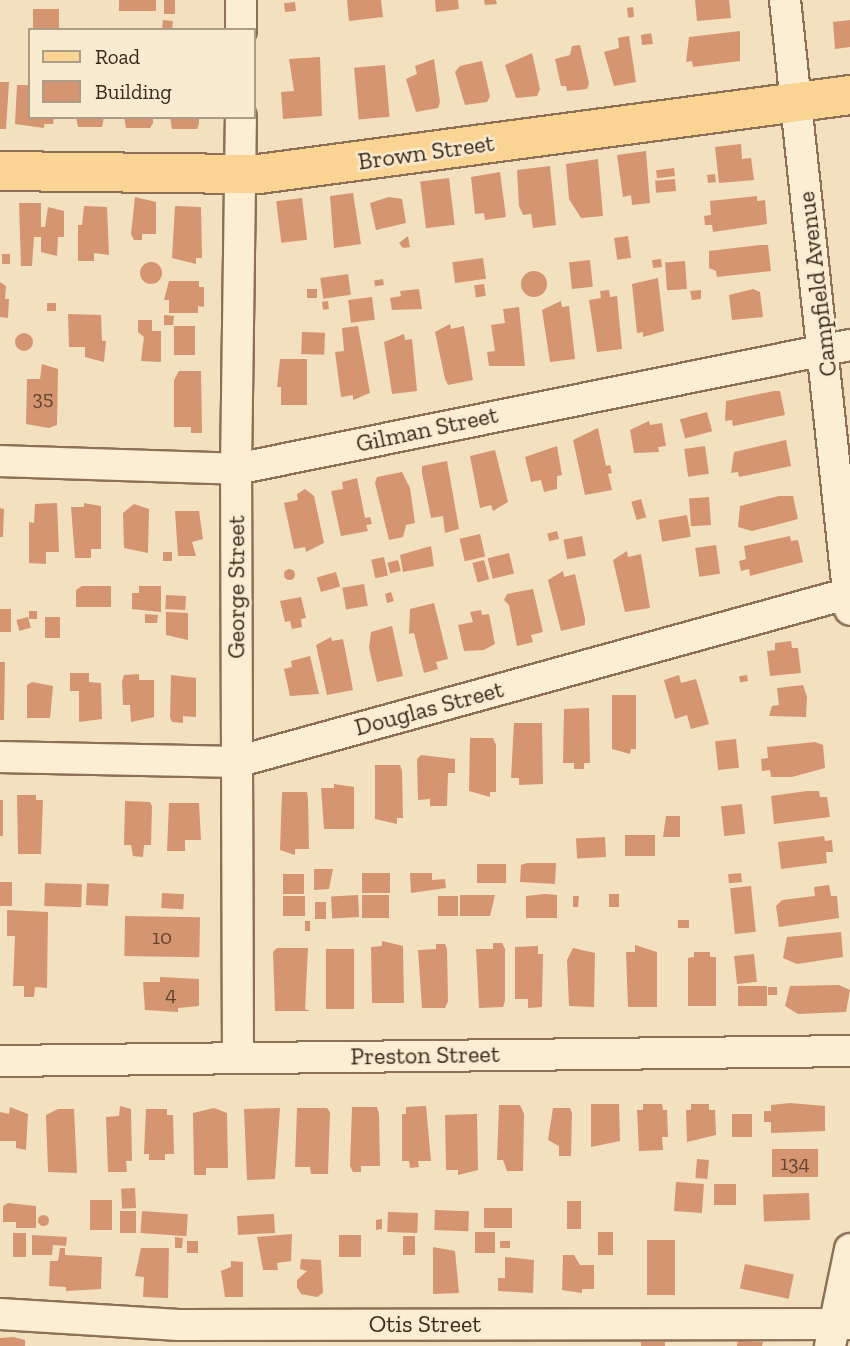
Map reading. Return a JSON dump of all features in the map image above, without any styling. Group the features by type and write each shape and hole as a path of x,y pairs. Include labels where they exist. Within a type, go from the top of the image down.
{"main road":[{"name":"Brown Street","path":"0,171 242,175 850,95"}],"street":[{"path":"241,0 241,28"},
{"name":"Campfield Avenue","path":"786,0 795,102 837,347 849,599"},
{"name":"George Street","path":"238,1057 236,469 241,119"},
{"name":"Gilman Street","path":"0,461 236,469 837,347"},
{"name":"Douglas Street","path":"0,757 236,762 849,599"},
{"name":"Preston Street","path":"0,1061 850,1051"},
{"path":"838,1330 850,1250"},
{"name":"Otis Street","path":"0,1314 179,1325 838,1330"}],"building":[{"path":"119,0 156,0 156,11 119,11"},
{"path":"164,0 175,0 175,14 164,14"},
{"path":"347,0 381,0 383,17 349,21"},
{"path":"435,0 458,0 459,9 436,12"},
{"path":"484,0 496,0 497,4 485,5"},
{"path":"695,0 729,0 731,18 697,21"},
{"path":"295,2 296,11 285,12 284,3"},
{"path":"633,7 634,17 628,18 627,8"},
{"path":"33,9 59,9 59,28 33,28"},
{"path":"163,20 173,21 172,28 162,28"},
{"path":"850,20 850,47 835,49 833,22"},
{"path":"740,31 740,61 693,67 692,61 686,62 689,37"},
{"path":"651,33 653,44 642,45 641,35"},
{"path":"629,36 636,82 614,86 604,52 619,48 618,38"},
{"path":"580,45 589,83 587,89 567,91 566,86 561,86 555,59 570,55 572,46"},
{"path":"532,53 540,89 537,96 516,98 505,65"},
{"path":"320,57 322,116 283,119 281,92 294,91 289,59"},
{"path":"434,59 440,102 438,108 416,112 406,79 417,74 415,66"},
{"path":"482,61 490,96 487,102 465,105 455,72 460,66"},
{"path":"385,65 390,117 359,120 354,68"},
{"path":"0,82 9,82 6,129 0,129"},
{"path":"17,85 28,85 28,119 54,119 53,124 44,124 44,128 15,124"},
{"path":"76,119 104,119 102,127 78,127"},
{"path":"124,119 153,119 150,128 126,128"},
{"path":"170,119 199,119 197,129 172,129"},
{"path":"741,144 742,159 751,158 754,180 719,183 715,147"},
{"path":"646,151 650,203 632,205 631,195 623,197 617,155"},
{"path":"598,159 603,216 581,218 569,199 566,164"},
{"path":"550,166 556,225 533,228 531,214 523,215 519,206 517,170"},
{"path":"674,168 675,176 657,178 656,170"},
{"path":"500,172 506,217 485,220 484,213 475,214 471,177"},
{"path":"715,174 716,182 708,183 707,175"},
{"path":"449,178 455,225 426,228 420,182"},
{"path":"675,179 676,191 656,193 655,181"},
{"path":"353,193 361,244 334,248 330,196"},
{"path":"757,196 757,201 765,200 767,224 713,232 712,225 705,225 704,216 711,215 710,201"},
{"path":"135,197 156,202 156,234 142,234 142,240 134,240 131,234"},
{"path":"389,197 402,199 406,223 376,230 370,203"},
{"path":"302,198 307,240 281,243 276,201"},
{"path":"19,203 41,203 41,227 45,227 48,207 64,211 64,237 58,237 57,256 41,252 41,237 34,237 32,266 21,266"},
{"path":"84,206 107,207 109,255 94,253 94,261 78,261 78,225 82,225"},
{"path":"175,206 201,207 202,258 196,258 196,264 172,258"},
{"path":"408,236 410,247 403,248 399,243"},
{"path":"628,236 631,258 617,260 614,238"},
{"path":"768,245 771,271 717,277 716,271 709,268 709,251"},
{"path":"2,254 10,254 10,264 2,264"},
{"path":"483,258 486,279 455,283 452,262"},
{"path":"661,259 662,267 653,268 652,260"},
{"path":"590,260 593,287 572,289 569,262"},
{"path":"685,261 687,289 667,290 665,262"},
{"path":"151,262 161,269 162,273 155,283 151,284 141,277 140,273 147,263"},
{"path":"534,271 543,275 547,284 543,293 534,297 525,293 521,284 525,275"},
{"path":"348,274 351,295 323,299 320,278"},
{"path":"658,278 664,331 643,337 643,332 637,333 632,284"},
{"path":"383,279 384,285 375,286 374,280"},
{"path":"169,281 199,281 199,287 204,287 204,307 198,306 198,313 169,313 169,300 164,300"},
{"path":"0,282 6,286 5,299 9,299 8,318 0,317"},
{"path":"484,284 486,296 476,297 474,286"},
{"path":"307,289 317,289 317,298 307,298"},
{"path":"419,289 422,309 392,310 390,298 401,296 400,291"},
{"path":"753,289 760,292 763,317 732,320 729,295"},
{"path":"609,290 610,297 617,296 622,349 597,352 589,300 601,298 600,291"},
{"path":"701,290 701,299 692,300 690,291"},
{"path":"372,297 375,320 351,323 348,300"},
{"path":"328,301 329,309 323,310 322,302"},
{"path":"561,301 562,307 569,306 575,359 550,362 542,310"},
{"path":"47,303 56,303 56,311 47,311"},
{"path":"519,307 525,366 489,366 487,352 495,351 491,325 505,323 503,309"},
{"path":"68,314 101,315 102,341 106,341 104,362 85,357 85,347 69,347"},
{"path":"164,315 174,316 173,325 164,325"},
{"path":"138,320 152,320 152,331 161,331 161,362 141,361 144,337 138,332"},
{"path":"450,324 451,329 464,326 473,380 448,385 435,332"},
{"path":"174,326 195,326 195,355 174,355"},
{"path":"358,326 370,393 353,400 353,395 341,397 335,352 344,351 342,328"},
{"path":"302,332 325,333 324,355 301,354"},
{"path":"20,333 28,333 33,342 31,349 20,351 15,346 15,338"},
{"path":"404,334 405,340 412,339 417,391 392,394 384,342"},
{"path":"280,359 307,359 307,405 281,405 281,387 277,387"},
{"path":"42,364 58,369 57,425 49,428 26,424 27,379 40,379"},
{"path":"179,371 201,371 202,433 191,433 191,427 174,427 174,380"},
{"path":"780,391 785,415 733,426 732,420 725,421 726,401"},
{"path":"707,412 712,431 685,439 680,419"},
{"path":"649,421 650,425 662,423 666,446 658,447 659,452 634,453 630,430"},
{"path":"598,428 606,466 610,465 612,473 608,474 612,490 585,495 573,440"},
{"path":"786,440 791,466 739,477 738,472 731,473 734,452"},
{"path":"557,446 562,475 557,476 557,489 544,492 541,480 531,482 525,457"},
{"path":"705,446 709,474 688,477 684,449"},
{"path":"495,450 508,502 493,511 491,505 480,508 470,456"},
{"path":"447,461 459,529 445,533 443,516 431,518 422,466"},
{"path":"402,472 410,488 415,523 406,525 403,537 389,540 375,483 377,477"},
{"path":"357,478 365,518 370,517 372,524 366,525 368,531 341,536 331,491 343,489 342,482"},
{"path":"305,489 314,496 324,543 306,552 305,547 294,549 284,503 298,500 297,494"},
{"path":"779,496 793,496 798,519 752,531 738,527 740,506"},
{"path":"709,497 711,525 691,526 689,498"},
{"path":"641,499 646,517 637,520 631,502"},
{"path":"57,503 59,552 46,552 46,564 29,563 29,522 34,523 35,504"},
{"path":"84,503 101,506 101,549 91,549 91,558 75,558 71,507 84,507"},
{"path":"134,504 149,509 148,553 124,548 123,513"},
{"path":"0,508 4,509 3,537 0,537"},
{"path":"175,511 199,511 203,539 192,542 196,556 178,556"},
{"path":"687,515 691,537 662,542 658,520"},
{"path":"557,531 559,539 549,541 547,533"},
{"path":"480,534 485,556 465,561 460,539"},
{"path":"582,536 586,556 567,559 563,540"},
{"path":"790,536 791,541 798,540 803,562 750,576 749,569 741,571 739,561 746,559 744,546"},
{"path":"716,545 720,574 699,577 695,548"},
{"path":"431,546 434,566 403,572 400,555"},
{"path":"627,551 628,557 641,554 650,608 625,612 613,560"},
{"path":"163,552 172,552 172,561 163,561"},
{"path":"509,553 514,573 493,579 488,558"},
{"path":"384,557 388,576 375,578 371,560"},
{"path":"398,560 401,571 390,573 387,563"},
{"path":"484,560 489,579 478,582 472,563"},
{"path":"289,568 295,574 289,580 283,574"},
{"path":"563,571 564,577 575,574 585,625 561,631 548,580"},
{"path":"336,572 340,586 321,592 317,578"},
{"path":"364,584 368,606 346,609 342,588"},
{"path":"82,586 111,586 111,607 76,607 76,590"},
{"path":"139,586 161,586 161,612 132,609 132,593 139,593"},
{"path":"533,589 543,632 531,635 533,642 517,646 509,605 504,600 507,594"},
{"path":"391,592 394,601 387,603 385,594"},
{"path":"166,595 186,596 185,610 165,609"},
{"path":"301,597 306,618 301,619 302,627 292,629 290,621 285,622 280,601"},
{"path":"434,603 448,659 436,662 438,669 424,673 414,633 409,634 410,609"},
{"path":"0,609 11,609 11,632 0,632"},
{"path":"481,610 482,615 489,614 495,644 484,650 464,651 458,625 473,622 470,612"},
{"path":"29,611 37,611 37,619 29,619"},
{"path":"166,612 188,613 188,640 166,635"},
{"path":"145,614 158,615 157,623 145,623"},
{"path":"28,617 31,628 19,631 16,620"},
{"path":"45,617 60,617 60,638 45,638"},
{"path":"392,626 403,676 377,682 369,648 371,632"},
{"path":"331,637 332,641 343,639 353,690 327,695 316,645"},
{"path":"791,641 792,648 798,648 801,673 770,676 767,651 775,650 775,643"},
{"path":"310,656 319,694 290,696 284,669 292,667 291,661"},
{"path":"0,662 5,662 4,720 0,720"},
{"path":"70,673 89,673 89,682 101,683 102,719 79,722 79,691 70,691"},
{"path":"139,674 139,680 154,680 154,717 131,722 130,705 123,705 122,681 124,675"},
{"path":"171,675 196,678 196,717 183,716 183,723 172,722 170,717"},
{"path":"679,675 681,683 696,679 709,724 691,729 687,715 675,719 664,680"},
{"path":"747,675 748,681 740,682 739,676"},
{"path":"32,682 53,686 50,718 27,718 27,685"},
{"path":"803,685 807,697 806,717 769,716 772,706 779,705 777,688"},
{"path":"612,695 636,695 636,749 631,749 630,754 612,749"},
{"path":"589,708 590,763 584,763 584,769 574,769 574,763 563,763 564,709"},
{"path":"514,723 542,723 543,784 519,785 519,778 511,778"},
{"path":"470,738 493,738 496,745 496,792 490,792 490,797 469,791"},
{"path":"736,739 739,768 718,770 715,741"},
{"path":"815,742 823,745 825,768 792,777 771,777 770,770 762,771 761,759 768,758 767,747"},
{"path":"421,755 455,759 455,773 448,773 447,806 430,806 430,799 418,800 417,759"},
{"path":"375,765 400,765 403,818 397,818 397,824 375,819"},
{"path":"334,784 354,787 354,829 324,829 321,788 334,788"},
{"path":"819,791 820,797 827,797 830,817 774,824 771,796"},
{"path":"282,792 307,792 309,849 295,849 295,855 280,850"},
{"path":"17,795 36,795 36,800 43,800 41,854 18,854"},
{"path":"0,800 3,800 3,836 0,836"},
{"path":"125,801 150,802 152,806 151,845 144,845 143,857 133,856 131,845 124,845"},
{"path":"169,803 199,803 201,840 185,840 185,851 167,851"},
{"path":"742,804 745,834 724,836 721,806"},
{"path":"666,816 680,816 680,837 663,837"},
{"path":"625,835 655,835 655,856 625,856"},
{"path":"824,836 825,841 832,840 833,852 826,852 827,863 781,869 778,842"},
{"path":"605,837 606,857 577,858 576,839"},
{"path":"556,863 555,884 520,882 521,865"},
{"path":"477,864 506,864 506,883 477,883"},
{"path":"314,869 333,869 329,889 314,890"},
{"path":"362,873 390,873 390,893 362,893"},
{"path":"410,873 432,873 432,880 445,879 446,888 411,893"},
{"path":"741,873 742,882 729,883 728,874"},
{"path":"283,874 304,874 304,894 283,894"},
{"path":"0,882 12,882 12,906 0,906"},
{"path":"45,883 82,884 81,907 44,906"},
{"path":"87,883 109,884 108,906 86,905"},
{"path":"829,885 831,896 837,896 839,918 779,927 776,906 782,900 815,896 814,887"},
{"path":"751,886 756,932 735,934 730,888"},
{"path":"162,893 184,894 183,909 161,908"},
{"path":"609,894 619,894 619,907 609,907"},
{"path":"358,895 359,917 332,918 331,896"},
{"path":"362,895 389,895 389,918 362,918"},
{"path":"460,895 495,895 490,916 460,916"},
{"path":"557,895 557,918 526,918 526,896"},
{"path":"283,896 305,896 305,916 283,916"},
{"path":"438,896 458,896 458,916 438,916"},
{"path":"573,896 579,896 578,907 573,907"},
{"path":"315,902 326,902 326,919 315,919"},
{"path":"7,910 48,912 47,988 35,987 34,997 24,997 24,986 13,986 15,936 7,936"},
{"path":"125,916 200,917 199,957 124,956"},
{"path":"678,920 689,920 689,928 678,928"},
{"path":"305,921 310,921 310,931 305,931"},
{"path":"841,932 843,957 797,964 783,958 787,937"},
{"path":"382,941 403,946 404,1003 372,1003 371,947 382,946"},
{"path":"493,943 502,943 505,949 505,1001 503,1007 479,1008 476,949 493,949"},
{"path":"436,944 445,944 447,949 448,1001 445,1008 422,1008 418,950 436,949"},
{"path":"635,945 657,952 657,1007 628,1007 626,952 635,952"},
{"path":"538,946 538,954 543,954 542,1007 528,1008 528,999 515,999 515,947"},
{"path":"277,948 308,948 305,1009 310,1011 275,1011 273,952"},
{"path":"573,948 595,953 594,1007 569,1006 567,960"},
{"path":"326,949 354,949 354,1009 326,1009"},
{"path":"694,952 710,952 710,957 716,957 716,1006 688,1006 688,958 694,957"},
{"path":"754,954 757,982 737,984 734,956"},
{"path":"160,977 199,979 199,1006 178,1008 178,1012 145,1010 143,982 160,982"},
{"path":"839,985 850,990 846,1012 798,1014 785,1006 790,986"},
{"path":"738,986 767,986 767,1006 738,1006"},
{"path":"768,987 777,987 777,995 768,995"},
{"path":"790,1103 825,1106 825,1131 771,1133 771,1122 764,1122 764,1111 771,1111 771,1105"},
{"path":"591,1104 619,1104 620,1141 591,1147"},
{"path":"643,1104 662,1104 663,1110 667,1110 668,1137 662,1137 663,1150 639,1151 637,1110 643,1110"},
{"path":"691,1104 709,1104 709,1110 715,1110 716,1135 687,1142 686,1110 691,1110"},
{"path":"499,1105 520,1105 524,1114 523,1171 507,1171 503,1160 497,1160"},
{"path":"120,1106 131,1109 132,1161 126,1161 127,1172 108,1172 106,1117 119,1116"},
{"path":"426,1106 431,1161 418,1161 419,1167 410,1168 409,1161 402,1161 402,1114 406,1114 406,1107"},
{"path":"10,1107 28,1114 26,1150 16,1148 16,1141 0,1141 0,1112 9,1114"},
{"path":"352,1107 377,1107 379,1114 380,1166 361,1166 361,1172 353,1172 350,1166"},
{"path":"214,1108 227,1113 228,1168 206,1168 206,1175 194,1175 193,1113"},
{"path":"280,1108 275,1179 247,1180 244,1109"},
{"path":"297,1108 327,1108 330,1112 328,1174 311,1174 310,1167 295,1167"},
{"path":"553,1108 570,1108 572,1113 571,1156 559,1156 559,1146 548,1140"},
{"path":"58,1109 74,1109 77,1173 48,1172 46,1115"},
{"path":"146,1109 167,1109 167,1115 173,1115 174,1154 165,1154 165,1160 149,1160 149,1154 144,1154"},
{"path":"477,1114 478,1170 458,1175 458,1170 446,1170 445,1115"},
{"path":"732,1114 752,1114 752,1137 732,1137"},
{"path":"772,1149 818,1149 818,1177 772,1177"},
{"path":"697,1159 709,1160 707,1179 695,1178"},
{"path":"676,1182 704,1184 702,1213 674,1211"},
{"path":"714,1184 736,1184 736,1205 714,1205"},
{"path":"135,1188 136,1208 122,1209 121,1189"},
{"path":"809,1193 810,1220 764,1222 763,1195"},
{"path":"90,1200 112,1200 112,1230 90,1230"},
{"path":"567,1201 581,1201 581,1229 567,1229"},
{"path":"8,1203 36,1206 36,1228 16,1228 16,1222 3,1222 3,1206"},
{"path":"484,1208 512,1208 512,1228 484,1228"},
{"path":"435,1210 469,1211 468,1231 434,1230"},
{"path":"120,1211 136,1211 136,1233 120,1233"},
{"path":"142,1211 188,1214 186,1236 140,1233"},
{"path":"388,1212 418,1213 417,1233 387,1232"},
{"path":"274,1214 275,1233 238,1235 237,1216"},
{"path":"43,1215 47,1216 47,1224 43,1225 39,1224 38,1220 39,1216"},
{"path":"382,1219 382,1229 376,1230 376,1220"},
{"path":"475,1232 495,1232 495,1253 475,1253"},
{"path":"598,1232 613,1232 613,1255 598,1255"},
{"path":"13,1233 26,1233 26,1257 13,1257"},
{"path":"292,1234 291,1261 277,1263 278,1270 263,1270 257,1237"},
{"path":"32,1235 67,1237 66,1246 53,1245 52,1255 32,1255"},
{"path":"339,1235 361,1235 361,1257 339,1257"},
{"path":"403,1236 415,1236 415,1255 403,1255"},
{"path":"175,1237 183,1238 182,1248 175,1248"},
{"path":"647,1240 675,1240 675,1295 647,1295"},
{"path":"187,1241 198,1241 198,1253 187,1253"},
{"path":"500,1241 510,1241 510,1248 500,1248"},
{"path":"433,1247 455,1251 459,1293 433,1294"},
{"path":"60,1248 65,1248 65,1255 102,1257 101,1289 66,1291 66,1287 49,1286 50,1261 58,1261"},
{"path":"141,1248 169,1248 168,1298 143,1297 144,1277 135,1276"},
{"path":"563,1255 574,1255 580,1265 594,1265 594,1289 582,1289 582,1293 562,1290"},
{"path":"505,1257 534,1260 533,1293 498,1291 498,1278 505,1278"},
{"path":"301,1259 321,1260 323,1293 317,1297 301,1294 297,1287 297,1280 307,1271 300,1269"},
{"path":"231,1261 243,1262 243,1297 225,1297 221,1271 231,1267"},
{"path":"745,1264 794,1274 789,1299 740,1288"},
{"path":"0,1338 25,1340 25,1346 0,1346"},
{"path":"738,1341 763,1342 762,1346 737,1346"},
{"path":"641,1342 665,1342 665,1346 641,1346"}]}
